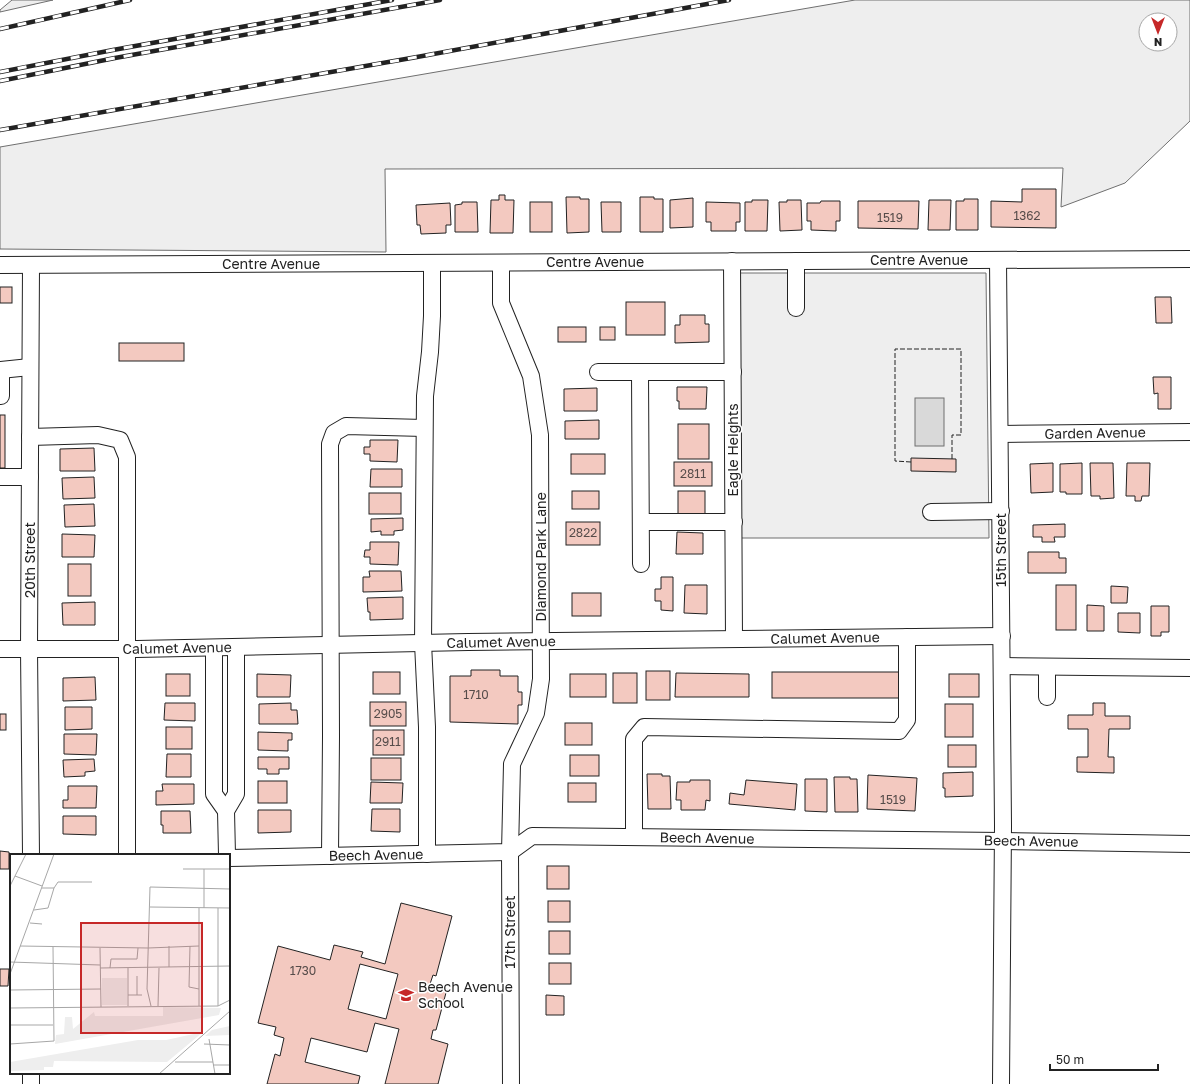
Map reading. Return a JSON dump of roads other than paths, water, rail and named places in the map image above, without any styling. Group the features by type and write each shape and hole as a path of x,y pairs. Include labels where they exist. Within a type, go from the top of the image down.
{"street":[{"name":"Centre Avenue","path":"0,265 1190,259"},
{"name":"15th Street","path":"998,260 1003,841 1002,1084"},
{"name":"Eagle Heights","path":"732,261 734,639"},
{"path":"796,261 796,308"},
{"path":"427,854 427,727 423,643 424,428 425,396 432,316 432,263"},
{"name":"Diamond Park Lane","path":"500,263 500,303 531,376 540,435 541,679 536,713 512,764 510,852"},
{"name":"20th Street","path":"31,266 31,854"},
{"path":"0,396 2,396 1,370 30,367"},
{"path":"598,372 733,372"},
{"path":"640,372 641,564"},
{"path":"330,856 330,444 334,432 346,426 424,428"},
{"name":"Garden Avenue","path":"1000,434 1190,432"},
{"path":"30,437 98,435 120,440 127,457 127,854"},
{"path":"0,477 30,477"},
{"path":"931,512 1001,511"},
{"path":"641,522 734,522"},
{"name":"Calumet Avenue","path":"0,649 214,648 423,643 1002,636"},
{"path":"634,837 634,739 644,727 898,731 907,720 907,637"},
{"path":"227,854 226,811 236,794 236,647"},
{"path":"214,648 214,794 226,811"},
{"path":"1002,666 1190,668"},
{"path":"1047,667 1047,697"},
{"name":"Beech Avenue","path":"230,858 510,852 532,836 1190,844"},
{"name":"17th Street","path":"510,852 511,1084"}],"railway":[{"path":"0,29 130,0"},
{"path":"0,72 113,50 392,0"},
{"path":"0,81 115,58 440,0"},
{"path":"0,130 417,57 729,0"}],"place":[{"name":"Beech Avenue School","path":"406,995"}]}
